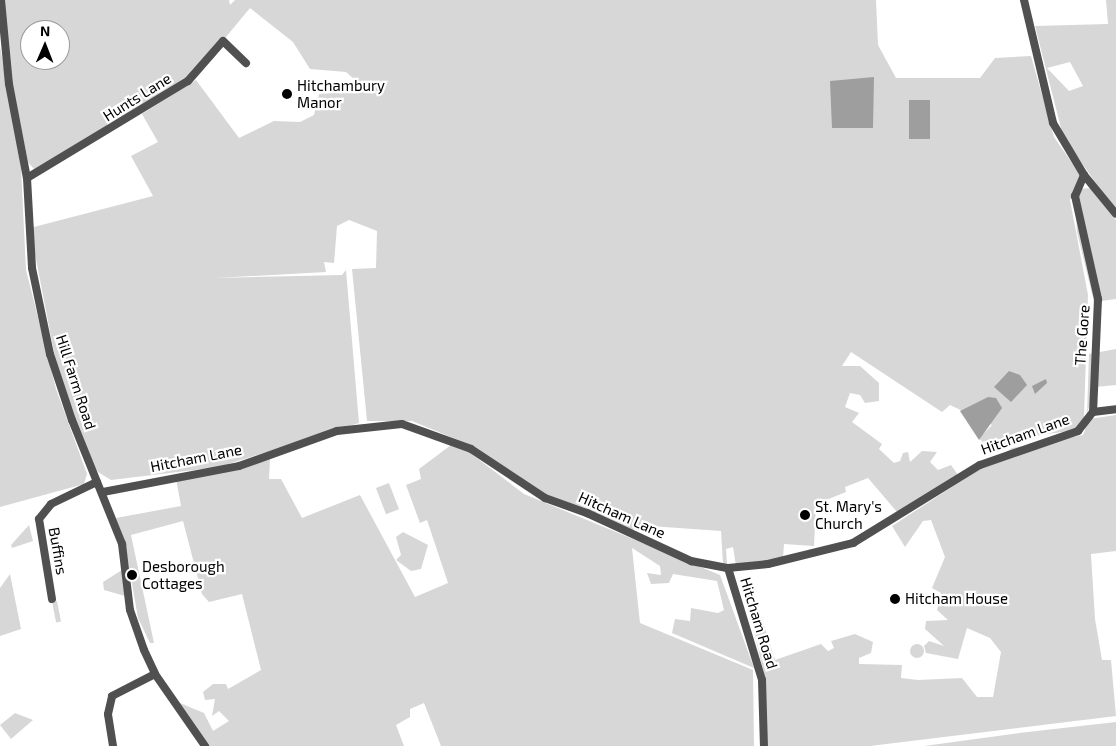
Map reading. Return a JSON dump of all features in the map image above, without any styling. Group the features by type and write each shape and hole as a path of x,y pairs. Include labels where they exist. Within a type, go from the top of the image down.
{"street":[{"name":"Hill Farm Road","path":"0,0 9,84 27,178 40,310 72,420 97,482 103,492 122,544 130,610 155,674 205,746"},
{"path":"1024,0 1053,123 1084,175 1116,214"},
{"name":"Hunts Lane","path":"27,178 188,81 224,42 246,63"},
{"name":"The Gore","path":"1084,175 1075,196 1098,299 1093,412"},
{"path":"1093,412 1116,409"},
{"name":"Hitcham Lane","path":"103,492 239,466 344,429 402,424 471,449 545,498 587,512 691,561 728,568 768,564 853,543 980,465 1078,431 1093,412"},
{"name":"Buffins","path":"52,598 39,519 51,504 97,482"},
{"name":"Hitcham Road","path":"728,568 762,680 764,746"},
{"path":"113,746 108,714 112,696 155,674"}],"shaded area":[{"path":"3,0 229,0 230,5 235,0 876,0 878,45 896,78 980,78 995,58 1031,56 1054,137 1081,176 1070,200 1088,295 1084,417 1076,430 1020,438 992,453 979,438 992,425 950,405 942,412 851,352 842,366 860,366 879,383 879,401 865,403 860,395 850,393 845,407 859,413 852,422 882,444 879,449 894,463 900,461 903,453 908,452 910,462 922,451 937,452 930,462 938,470 951,465 958,475 897,512 868,478 845,487 846,492 816,504 814,546 784,544 783,558 736,566 733,547 726,549 727,564 723,564 721,531 636,525 632,531 588,509 552,498 470,445 412,421 367,421 352,269 376,268 377,231 349,220 337,226 334,263 324,262 326,272 215,278 342,275 346,270 359,423 219,467 111,480 98,472 88,457 59,378 30,228 153,196 131,156 158,142 142,114 196,80 239,138 274,121 300,122 314,115 319,94 354,91 354,79 346,72 310,69 293,42 250,8 207,60 172,90 34,169 28,162 7,55"},
{"path":"1106,0 1116,0 1116,212 1063,136 1035,26 1108,24","holes":["1070,62 1083,86 1069,91 1047,68"]},
{"path":"0,46 21,168 26,270 56,389 87,474 84,484 0,507"},
{"path":"874,77 873,128 832,128 830,81"},
{"path":"909,100 930,100 930,139 909,139"},
{"path":"1091,188 1116,220 1116,299 1094,302 1077,232 1075,197 1079,189"},
{"path":"1116,349 1116,385 1095,387 1087,414 1089,354"},
{"path":"1009,371 1020,375 1027,385 1011,402 994,387"},
{"path":"1046,379 1047,383 1035,394 1032,386"},
{"path":"988,397 996,398 1002,408 979,440 960,411"},
{"path":"1116,415 1116,551 1091,554 1095,619 1102,660 1111,660 1116,716 870,746 766,746 765,678 748,606 757,603 775,660 821,644 828,651 834,648 831,641 855,634 873,642 871,653 859,658 859,664 902,665 901,678 918,680 962,678 977,697 993,697 1001,652 990,638 967,628 958,659 926,653 924,646 929,641 944,646 925,629 926,621 948,620 937,610 941,593 932,588 945,557 931,520 923,521 905,547 892,526 1012,448 1083,435 1089,419"},
{"path":"451,445 469,452 524,494 720,575 754,668 672,633 675,619 690,621 691,608 718,613 724,610 717,581 673,574 669,583 651,584 647,573 661,575 660,566 632,548 640,623 753,670 754,746 441,746 424,703 410,709 410,717 396,725 404,746 210,746 180,703 204,713 213,731 229,721 219,711 212,716 215,699 205,700 203,692 213,684 226,684 228,689 261,670 242,594 209,602 202,594 183,521 131,535 154,643 150,643 138,618 124,538 116,518 181,506 176,479 270,459 269,479 281,479 302,518 360,495 415,597 448,583 427,520 420,523 406,485 421,479 419,469"},
{"path":"389,483 399,509 386,514 376,488"},
{"path":"29,525 33,541 12,548 11,545"},
{"path":"403,532 428,545 421,569 411,571 396,560 401,555 396,537"},
{"path":"122,570 125,596 104,590 103,582"},
{"path":"10,574 21,629 0,636 0,588"},
{"path":"57,601 61,622 56,623 52,602"},
{"path":"914,644 920,644 924,651 920,658 914,658 910,654 910,648"},
{"path":"15,713 33,720 11,739 0,725"},
{"path":"1116,722 1116,746 924,746 1019,733"}],"place":[{"name":"Hitchambury Manor","path":"287,94"},
{"name":"St. Mary's Church","path":"805,515"},
{"name":"Desborough Cottages","path":"132,575"},
{"name":"Hitcham House","path":"895,599"}]}
